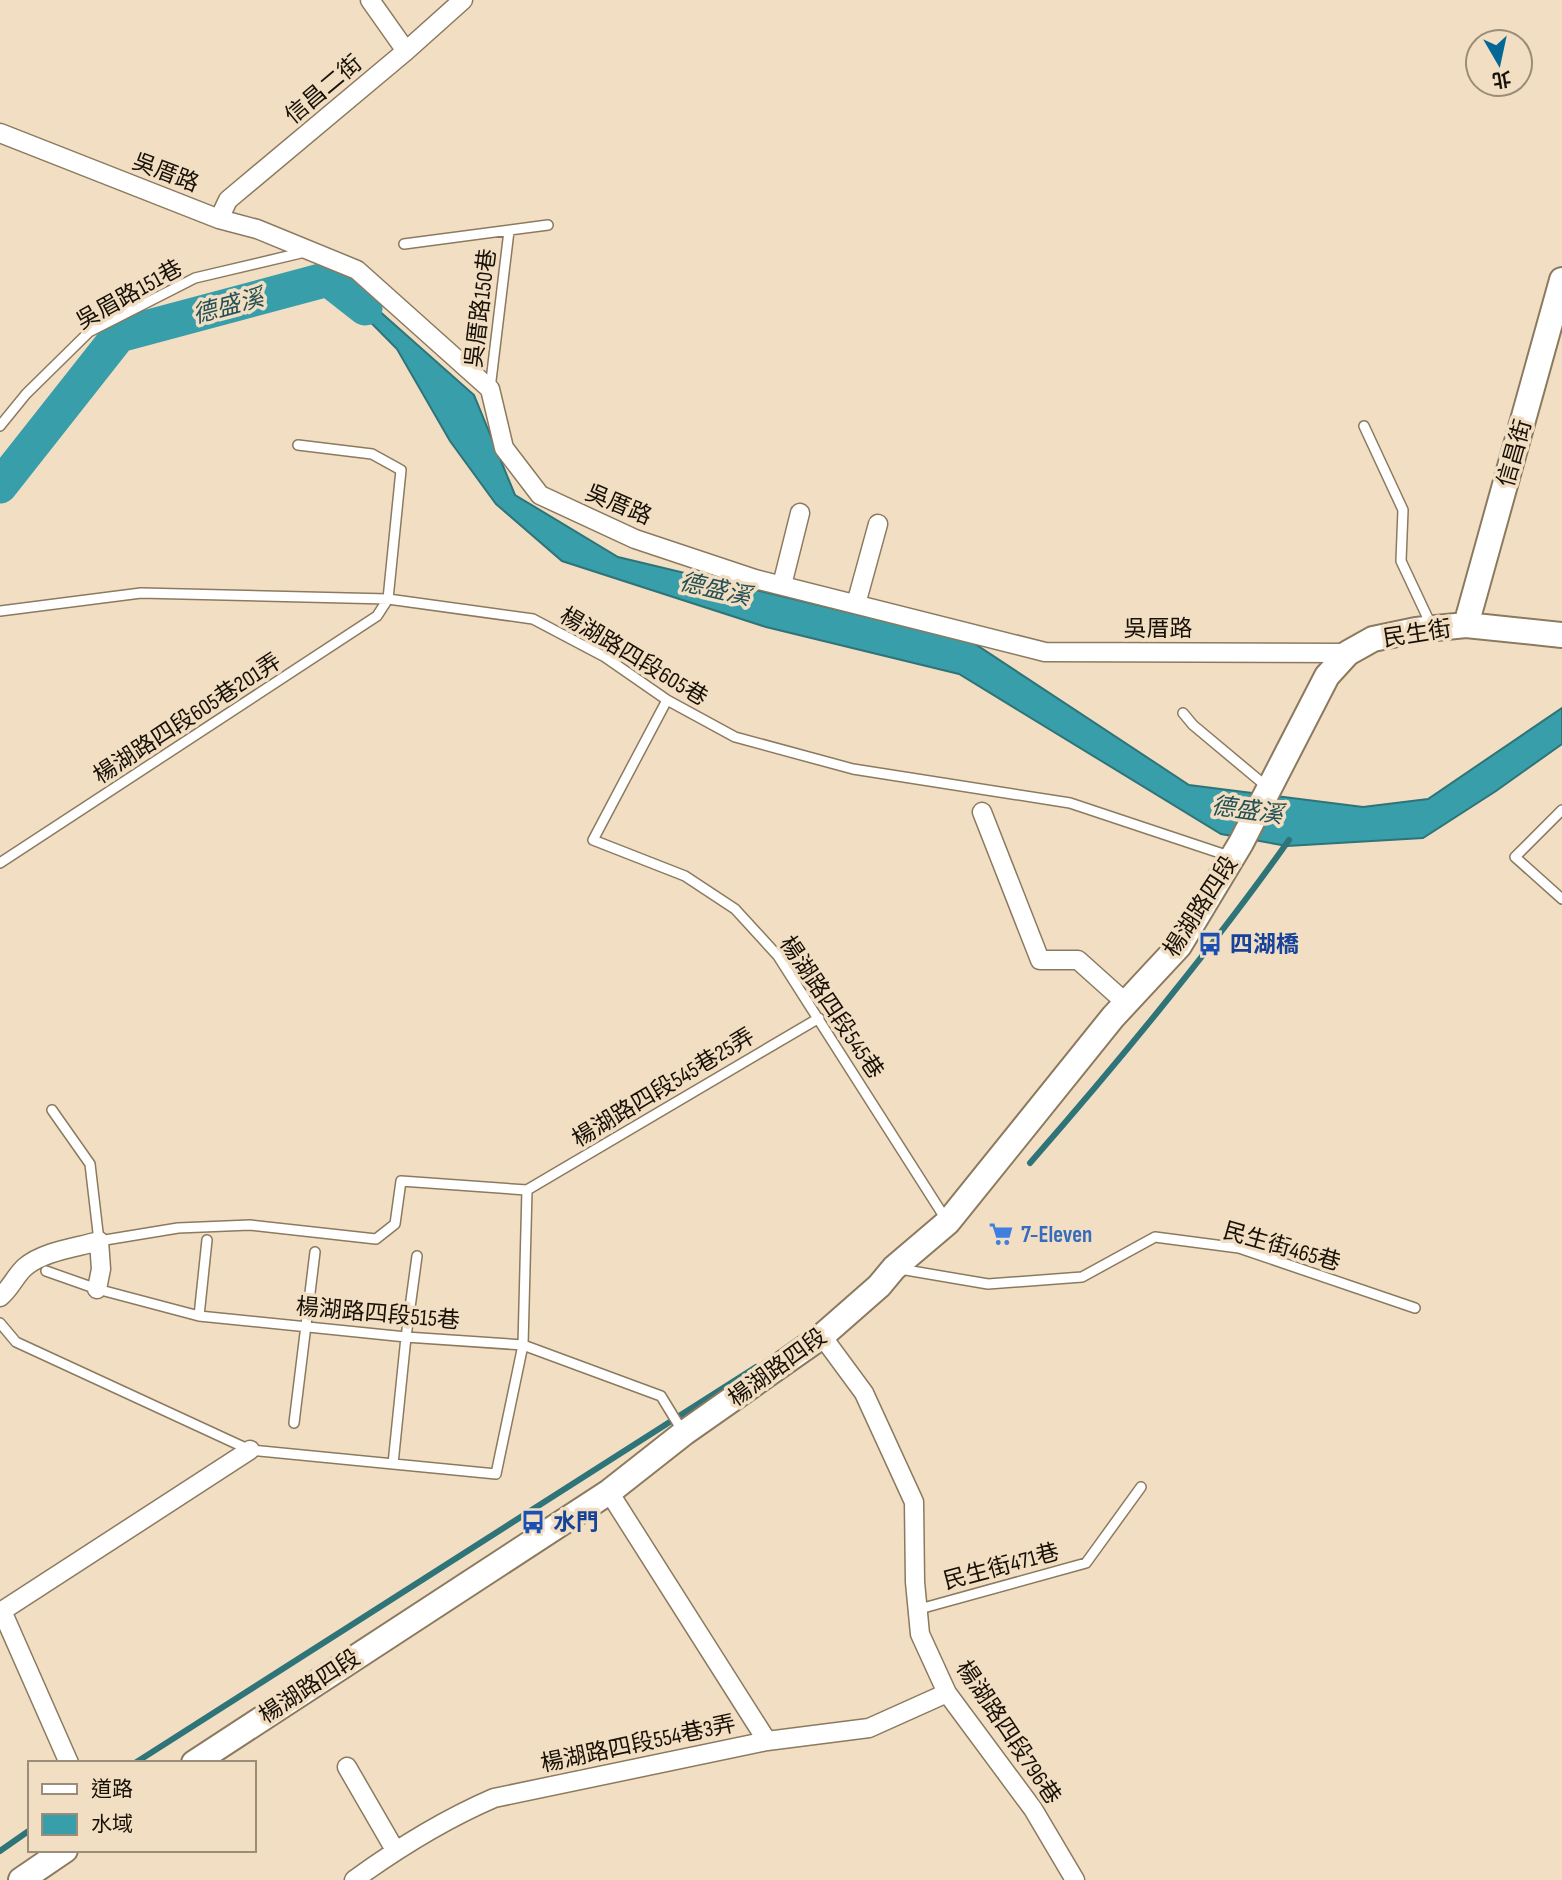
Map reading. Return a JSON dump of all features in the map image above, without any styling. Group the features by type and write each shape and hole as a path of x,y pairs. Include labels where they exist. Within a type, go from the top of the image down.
{"street":[{"path":"370,0 406,51"},
{"name":"信昌二街","path":"219,219 229,201 463,0"},
{"name":"吳厝路","path":"0,133 219,219 257,229 357,270 491,389 505,448 540,495 635,539 755,579 1045,652 1348,653"},
{"name":"信昌街","path":"1466,625 1562,280"},
{"path":"782,585 800,513"},
{"path":"856,604 878,524"},
{"name":"民生街","path":"1270,789 1327,676 1348,653 1373,639 1466,625 1562,635"},
{"path":"1237,850 1270,789"},
{"path":"982,812 1040,960 1078,960 1126,1003"},
{"name":"楊湖路四段","path":"197,1761 609,1492 684,1433 822,1336 879,1286 894,1268 948,1222 1126,1003 1179,946 1237,850"},
{"path":"0,1297 9,1290 22,1269 37,1259 99,1241 101,1269 97,1289"},
{"name":"楊湖路四段796巷","path":"822,1336 864,1393 915,1502 916,1609 920,1634 947,1693 1033,1809 1075,1880"},
{"path":"68,1761 2,1611 250,1450"},
{"path":"609,1492 767,1741"},
{"name":"楊湖路四段554巷3弄","path":"354,1880 395,1850 453,1816 494,1798 767,1741 869,1728 947,1693"},
{"path":"347,1768 395,1850"},
{"path":"21,1880 62,1852"}],"lane":[{"name":"吳厝路150巷","path":"404,244 548,225"},
{"name":"吳厝路150巷","path":"491,389 509,231"},
{"name":"吳眉路151巷","path":"0,426 26,394 89,332 195,278 309,251"},
{"path":"1364,426 1403,510 1401,561 1433,628"},
{"path":"298,445 372,454 401,470 388,599"},
{"name":"楊湖路四段605巷","path":"0,611 141,593 388,599 533,619 605,657 667,700 735,737 853,769 1070,803 1237,850"},
{"name":"楊湖路四段605巷201弄","path":"0,863 377,617 388,599"},
{"name":"楊湖路四段545巷","path":"667,700 593,840 685,876 735,909 778,956 948,1222"},
{"path":"1183,713 1193,726 1270,789"},
{"path":"1562,810 1515,857 1562,899"},
{"name":"楊湖路四段545巷25弄","path":"527,1190 819,1018"},
{"path":"0,1323 16,1342 250,1450 496,1474 523,1345 527,1190 401,1181 395,1224 376,1239 250,1225 178,1228 99,1241 90,1164 52,1110"},
{"name":"民生街465巷","path":"894,1268 988,1284 1082,1277 1155,1237 1238,1248 1415,1308"},
{"path":"199,1315 207,1240"},
{"path":"294,1423 316,1252"},
{"path":"393,1464 417,1256"},
{"name":"楊湖路四段515巷","path":"46,1271 97,1289 199,1315 523,1345 661,1396 684,1433"},
{"name":"民生街471巷","path":"916,1609 1086,1563 1141,1487"}],"water":[{"path":"342,278 474,395 515,495 618,557 972,642 1189,785 1363,807 1428,799 1562,708 1562,744 1423,838 1287,846 1221,834 959,674 766,627 562,561 496,504 450,441 397,349 328,279"}],"waterway":[{"name":"德盛溪","path":"0,486 119,335 328,279 365,308"},
{"path":"1030,1163 1164,1005 1228,924 1289,840"},
{"path":"138,1761 756,1367"},
{"path":"0,1851 28,1831"}],"place":[{"name":"四湖橋","path":"1210,944"},
{"name":"7-Eleven","path":"1001,1234"},
{"name":"水門","path":"533,1522"}]}
